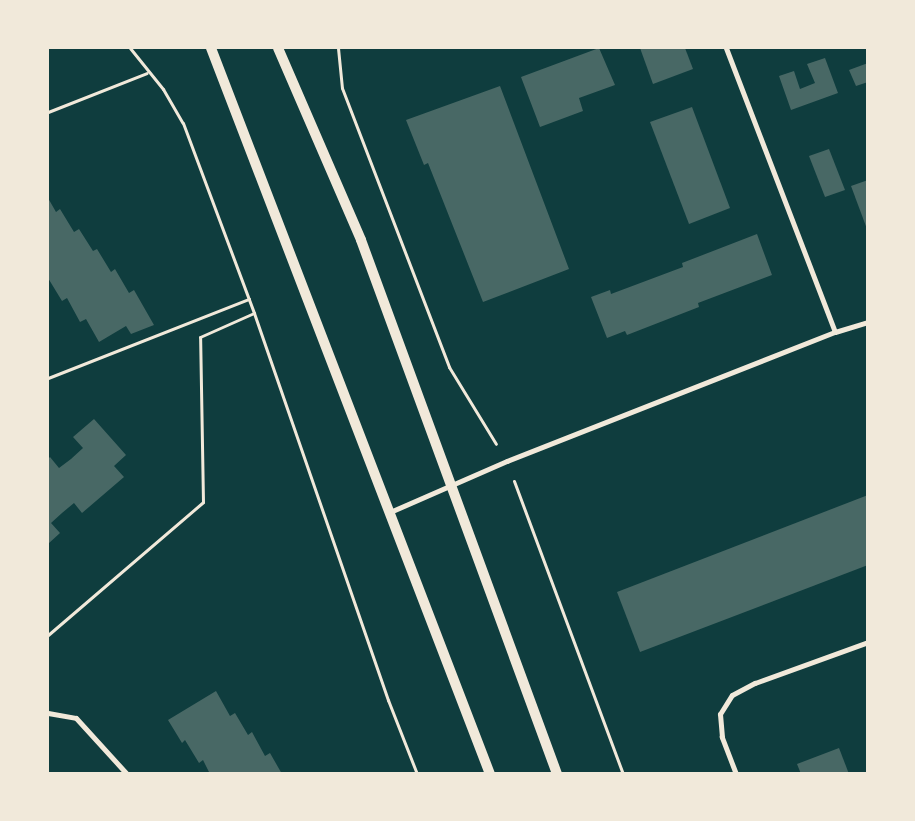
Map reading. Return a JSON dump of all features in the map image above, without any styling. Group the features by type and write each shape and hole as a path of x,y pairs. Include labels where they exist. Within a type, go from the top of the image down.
{"main road":[{"path":"211,48 490,774"},
{"path":"278,48 360,240 449,488 557,774"}],"street":[{"path":"726,48 835,332"},
{"path":"388,512 449,488 507,461 835,332 868,322"},
{"path":"736,774 722,737 720,714 732,695 755,683 868,642"},
{"path":"48,713 76,718 127,774"}],"path":[{"path":"130,48 147,73 162,89 183,123 249,299 388,700 417,774"},
{"path":"338,48 342,88 449,367 507,461 622,774"},
{"path":"48,112 147,73"},
{"path":"48,378 249,299"},
{"path":"48,635 203,502 200,337 254,313"}],"building":[{"path":"599,48 615,85 579,98 583,111 540,127 521,77"},
{"path":"640,48 685,48 693,69 653,84"},
{"path":"825,58 838,93 791,110 779,76 794,71 800,89 815,83 807,64"},
{"path":"868,63 868,82 856,86 849,70"},
{"path":"500,86 569,269 483,302 428,163 424,165 406,120"},
{"path":"692,107 730,208 689,224 650,122"},
{"path":"829,149 845,190 825,197 809,156"},
{"path":"868,180 868,229 867,229 851,186"},
{"path":"48,198 56,212 60,209 74,232 79,229 93,251 97,249 111,272 115,269 129,293 134,290 154,325 131,334 126,326 99,342 86,319 80,322 67,298 62,301 48,278"},
{"path":"757,234 772,275 698,303 699,307 627,335 625,331 607,338 591,297 610,290 611,294 683,267 682,263"},
{"path":"94,419 126,455 114,466 124,477 82,513 74,503 62,513 51,523 60,533 48,544 48,459 50,457 59,468 71,459 83,448 73,437"},
{"path":"868,495 868,565 640,652 617,592"},
{"path":"216,691 230,716 235,713 248,735 252,732 265,756 270,753 282,774 210,774 203,760 199,763 185,740 182,743 168,720"},
{"path":"839,748 849,774 801,774 797,764"}]}
